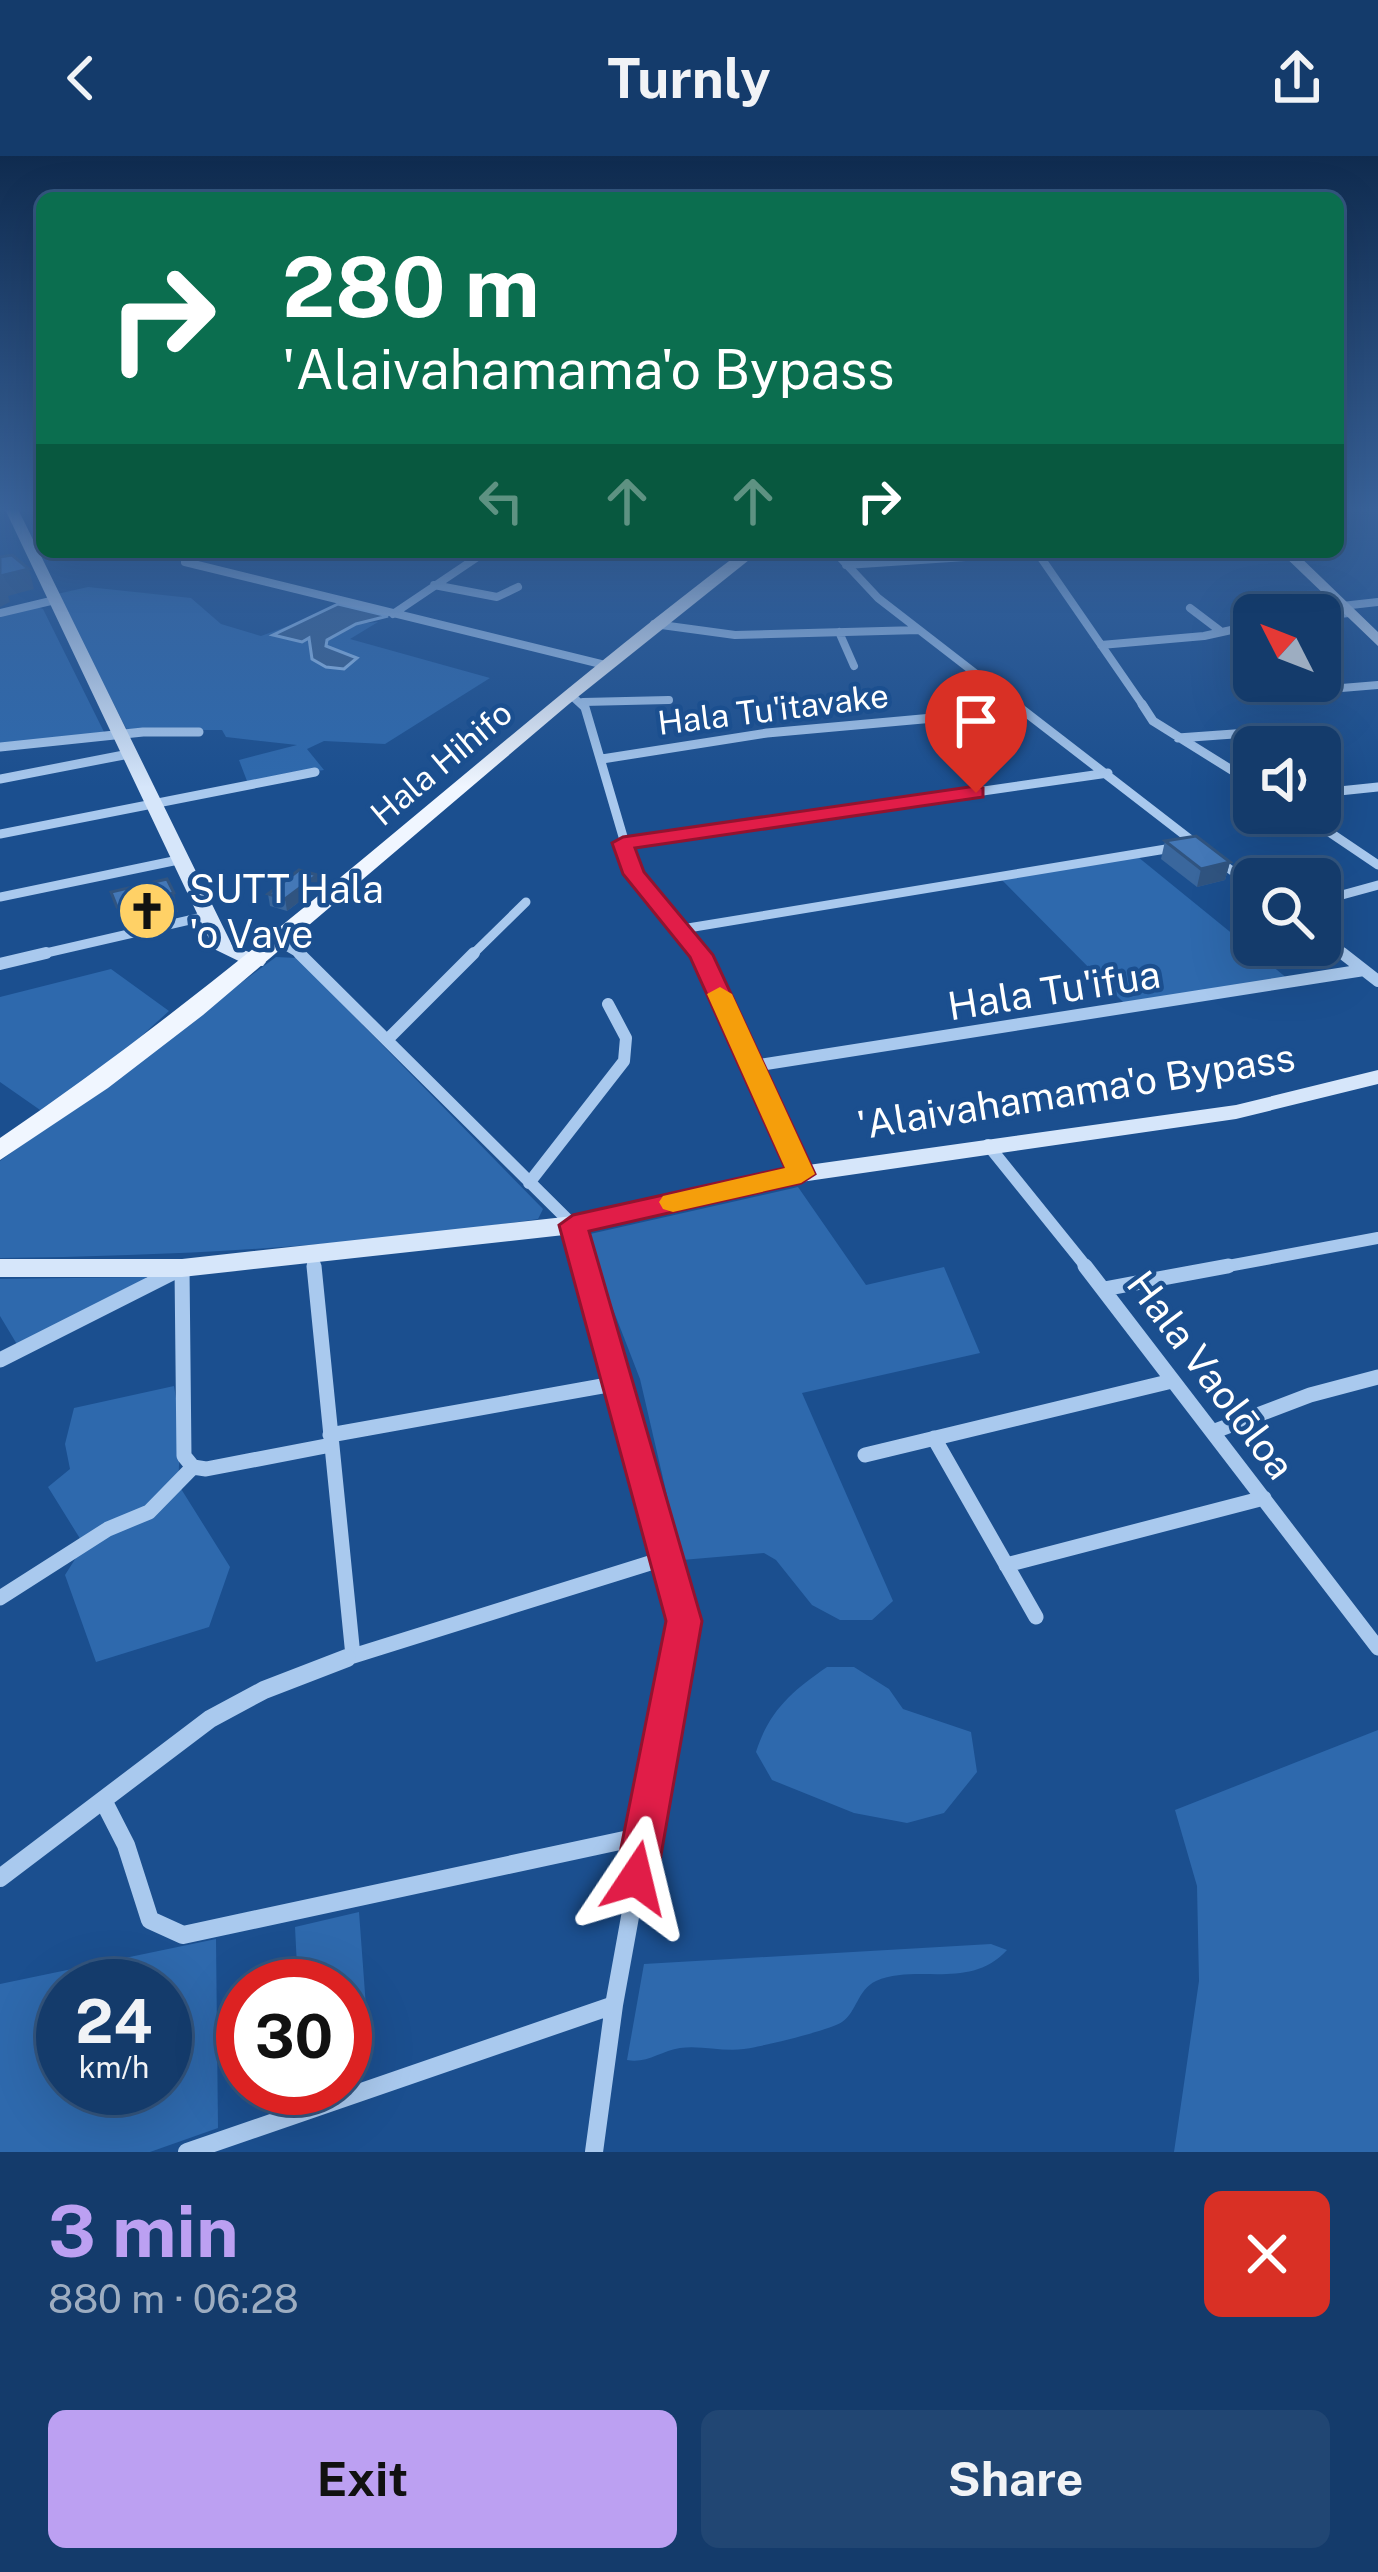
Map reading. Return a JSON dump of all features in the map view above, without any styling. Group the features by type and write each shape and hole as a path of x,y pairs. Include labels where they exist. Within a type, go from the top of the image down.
{"main road":[{"path":"55,600 224,949 256,962"},
{"name":"Hala Hihifo","path":"0,1151 281,943 578,699 605,665 685,600"},
{"path":"1336,600 1378,641"},
{"name":"'Alaivahamama'o Bypass","path":"0,1268 182,1268 573,1225 801,1174 1236,1112 1378,1077"}],"street":[{"path":"0,614 54,600"},
{"path":"338,600 605,665"},
{"path":"393,614 413,600"},
{"path":"885,600 1233,871"},
{"path":"1071,600 1153,721 1233,771"},
{"path":"1341,610 1378,602"},
{"path":"1190,608 1219,630"},
{"path":"653,624 735,635 919,630"},
{"path":"1101,645 1204,636 1233,628"},
{"path":"839,632 854,666"},
{"path":"1341,688 1378,685"},
{"path":"669,700 578,699 602,759 634,874 701,955 801,1174"},
{"name":"Hala Tu'itavake","path":"602,759 767,733 1022,710"},
{"path":"0,747 199,732"},
{"path":"1177,738 1233,734"},
{"path":"0,779 129,754"},
{"path":"0,834 315,772"},
{"path":"623,843 1108,773"},
{"path":"1341,791 1378,787"},
{"path":"1332,834 1378,865"},
{"path":"682,929 1196,844"},
{"path":"0,897 183,859"},
{"path":"1341,895 1378,885"},
{"path":"388,1039 526,902"},
{"path":"0,964 208,916"},
{"path":"281,943 302,955 573,1225 684,1621 614,2006 595,2152"},
{"path":"1341,953 1378,981"},
{"name":"Hala Tu'ifua","path":"753,1066 1364,970"},
{"path":"530,1183 624,1061 629,1048 625,1033 608,1004"},
{"name":"Hala Vaolōloa","path":"988,1145 1215,1431 1378,1648"},
{"path":"1104,1289 1378,1238"},
{"path":"313,1257 353,1656"},
{"path":"0,1360 182,1268 184,1456 193,1467 206,1468 619,1383"},
{"path":"1215,1431 1310,1395 1378,1377"},
{"path":"865,1455 1172,1381"},
{"path":"934,1438 1036,1617"},
{"path":"0,1598 108,1529 148,1512 193,1467"},
{"path":"1006,1565 1264,1498"},
{"path":"0,1878 210,1719 264,1690 353,1656 666,1558"},
{"path":"104,1802 126,1845 150,1920 183,1935 644,1836"},
{"path":"188,2152 614,2006"}],"shaded area":[{"path":"60,600 193,600 221,624 261,636 299,622 274,635 302,642 309,638 314,647 350,665 356,658 325,645 327,640 356,624 378,622 350,639 490,678 385,744 324,741 307,749 324,770 247,781 239,760 297,745 226,737 222,730 127,730"},
{"path":"338,604 388,616 356,624 327,640 326,646 357,658 344,669 312,659 309,638 302,642 273,635"},
{"path":"43,609 105,734 0,745 0,616"},
{"path":"1138,857 1233,934 1233,966 1272,966 1288,979 1125,1004 999,877"},
{"path":"276,957 297,958 543,1209 538,1219 270,1248 0,1258 0,1161"},
{"path":"111,969 169,1011 115,1060 43,1112 0,1082 0,997"},
{"path":"798,1187 866,1285 944,1267 980,1353 802,1393 893,1601 872,1620 840,1620 812,1605 776,1560 764,1553 682,1560 640,1379 587,1242 590,1234"},
{"path":"146,1277 146,1284 18,1346 0,1316 0,1279"},
{"path":"174,1386 181,1429 178,1484 230,1567 209,1627 96,1662 65,1575 84,1545 48,1487 70,1469 65,1444 74,1408"},
{"path":"827,1667 854,1667 889,1689 903,1709 971,1732 977,1772 944,1813 907,1823 854,1813 772,1780 756,1752 761,1738 783,1703"},
{"path":"1378,1730 1378,2152 1174,2152 1199,1981 1197,1886 1175,1810"},
{"path":"359,1912 362,1959 297,1959 295,1927"},
{"path":"216,1939 218,2128 150,2152 0,2152 0,1984 36,1976 36,2115 192,2115 192,1959 120,1959"},
{"path":"991,1944 1007,1950 976,1970 876,1981 847,2018 824,2029 744,2049 680,2048 627,2060 644,1964"}],"building":[{"path":"1196,836 1230,862 1201,869 1165,841"},
{"path":"299,870 317,875 285,899 268,894"},
{"path":"167,879 174,893 117,907 111,892"}],"slow traffic":[{"path":"673,1202 801,1174 720,994"}],"place":[{"name":"SUTT Hala 'o Vave","path":"147,911"}],"route":[{"path":"636,1878 684,1621 573,1225 801,1174 701,955 634,874 623,843 976,793"}]}
